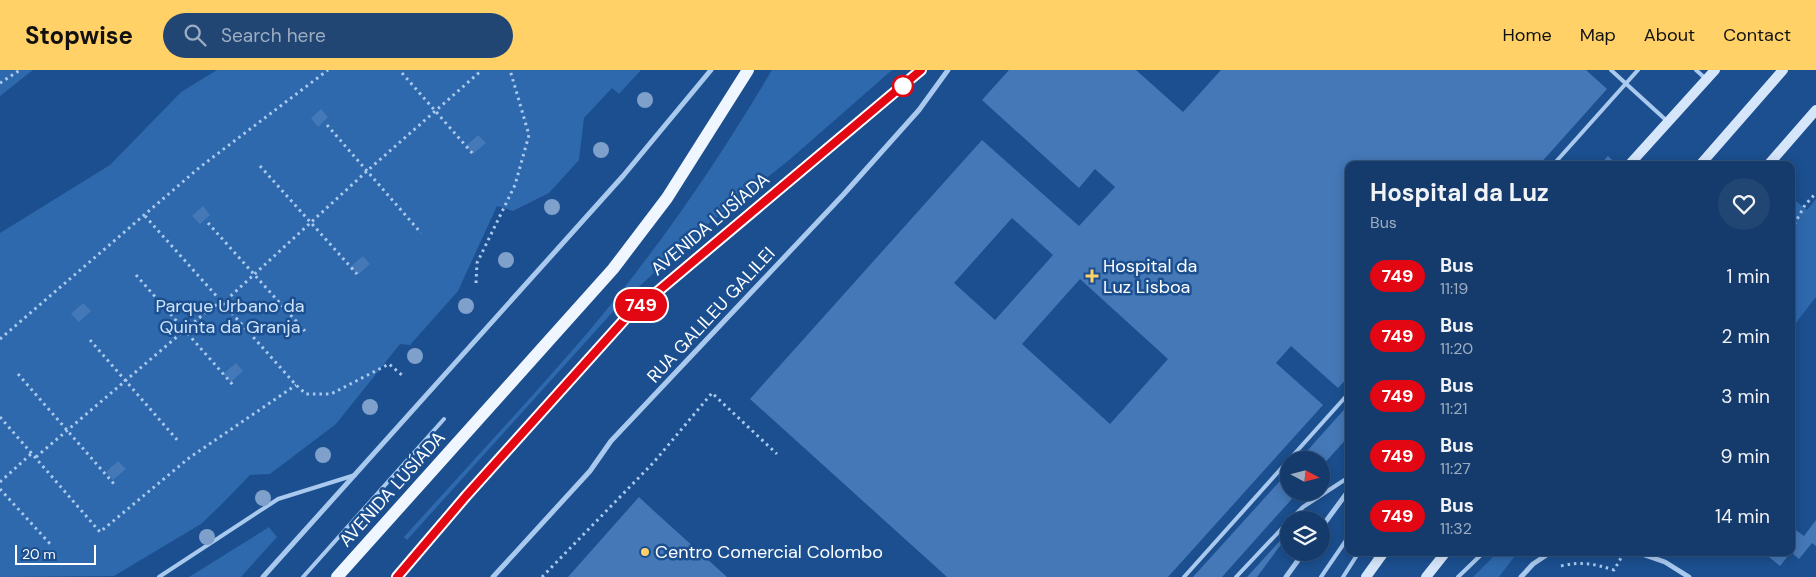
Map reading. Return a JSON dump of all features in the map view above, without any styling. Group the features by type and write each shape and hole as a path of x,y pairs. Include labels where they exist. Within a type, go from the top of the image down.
{"main road":[{"name":"AVENIDA LUSÍADA","path":"337,577 613,269 666,198 748,70"},
{"name":"AVENIDA LUSÍADA","path":"397,577 466,496 625,319 921,70"},
{"path":"1633,161 1715,70"},
{"path":"1703,161 1783,70"},
{"path":"1771,161 1816,110"},
{"path":"1366,577 1381,556"},
{"path":"1426,577 1443,556"}],"street":[{"path":"263,577 623,176 712,70"},
{"name":"RUA GALILEU GALILEI","path":"492,577 590,471 611,441 857,179 919,110 948,70"},
{"path":"1330,516 1345,495"},
{"path":"1521,577 1533,564 1545,556"},
{"path":"1647,556 1664,562 1689,577"},
{"path":"1286,577 1298,561"}],"lane":[{"path":"1611,70 1668,122"},
{"path":"1557,161 1638,70"},
{"path":"1696,70 1706,79"},
{"path":"1184,577 1345,397"},
{"path":"302,577 444,419"},
{"path":"159,577 278,499 357,474"},
{"path":"1299,511 1345,480"},
{"path":"1236,577 1280,531"},
{"path":"1321,577 1345,542"},
{"path":"1343,577 1356,556"},
{"path":"1458,577 1480,556"}],"path":[{"path":"0,83 20,70"},
{"path":"0,339 200,167 328,70"},
{"path":"36,457 214,306 223,303 367,171 482,70"},
{"path":"476,282 478,264 515,185 529,135 510,70"},
{"path":"402,73 473,154"},
{"path":"327,125 421,233"},
{"path":"260,166 357,274"},
{"path":"1795,223 1805,205 1816,193"},
{"path":"144,216 296,386 306,394 331,394 389,364 403,376"},
{"path":"208,223 305,331"},
{"path":"136,275 232,385"},
{"path":"90,340 179,442"},
{"path":"18,374 114,484"},
{"path":"0,417 100,532 189,458 296,386"},
{"path":"542,577 654,462 712,393 777,454"},
{"path":"0,482 32,454"},
{"path":"0,489 52,546"},
{"path":"1559,567 1574,562 1588,563 1614,570 1622,556"}],"green space":[{"path":"0,70 33,70 0,96"},
{"name":"Parque Urbano da Quinta da Granja","path":"217,70 641,70 619,94 612,88 584,118 579,160 549,193 513,211 497,206 458,291 410,345 400,344 336,424 270,474 250,475 201,524 114,576 0,577 0,233 110,165 181,92"},
{"path":"772,70 892,70 788,161 702,229 619,305 407,540 404,537 589,331 639,268 709,171"},
{"path":"1816,199 1816,297 1795,324 1795,202 1796,201 1807,210"},
{"path":"269,527 277,537 241,577 189,577"},
{"path":"1494,556 1515,556 1499,577 1473,577"}],"building":[{"name":"Hospital da Luz Lisboa","path":"1009,70 1136,70 1183,112 1221,70 1586,70 1607,89 1543,161 1345,161 1345,380 1338,388 1291,346 1276,363 1323,405 1168,577 947,577 750,399 982,140 1079,226 1115,187 1095,169 1079,188 982,100","holes":["1012,218 1053,255 995,320 954,283","1080,279 1168,359 1110,424 1022,344"]},
{"path":"321,109 328,117 318,127 311,118"},
{"path":"478,135 486,143 473,154 466,146"},
{"path":"1608,156 1613,161 1604,161"},
{"path":"203,206 210,215 200,224 192,216"},
{"path":"363,256 370,264 358,275 350,267"},
{"path":"83,303 91,311 79,322 71,314"},
{"path":"236,363 243,371 231,382 223,374"},
{"path":"1345,408 1345,440 1330,457 1330,451 1307,451"},
{"path":"118,461 126,469 113,480 106,472"},
{"path":"1280,481 1280,501 1290,501 1222,577 1193,577"},
{"name":"Centro Comercial Colombo","path":"639,497 655,512 727,577 568,577"},
{"path":"1816,520 1816,546 1812,543 1799,559 1795,556 1795,529 1804,536"},
{"path":"1280,541 1280,546 1257,577 1247,577"},
{"path":"1768,556 1788,556 1780,566"}],"bus line":[{"name":"749","path":"397,577 466,496 625,319 921,70"}],"place":[{"name":"Hospital da Luz Lisboa","path":"1092,276"},
{"name":"Centro Comercial Colombo","path":"645,552"}]}
